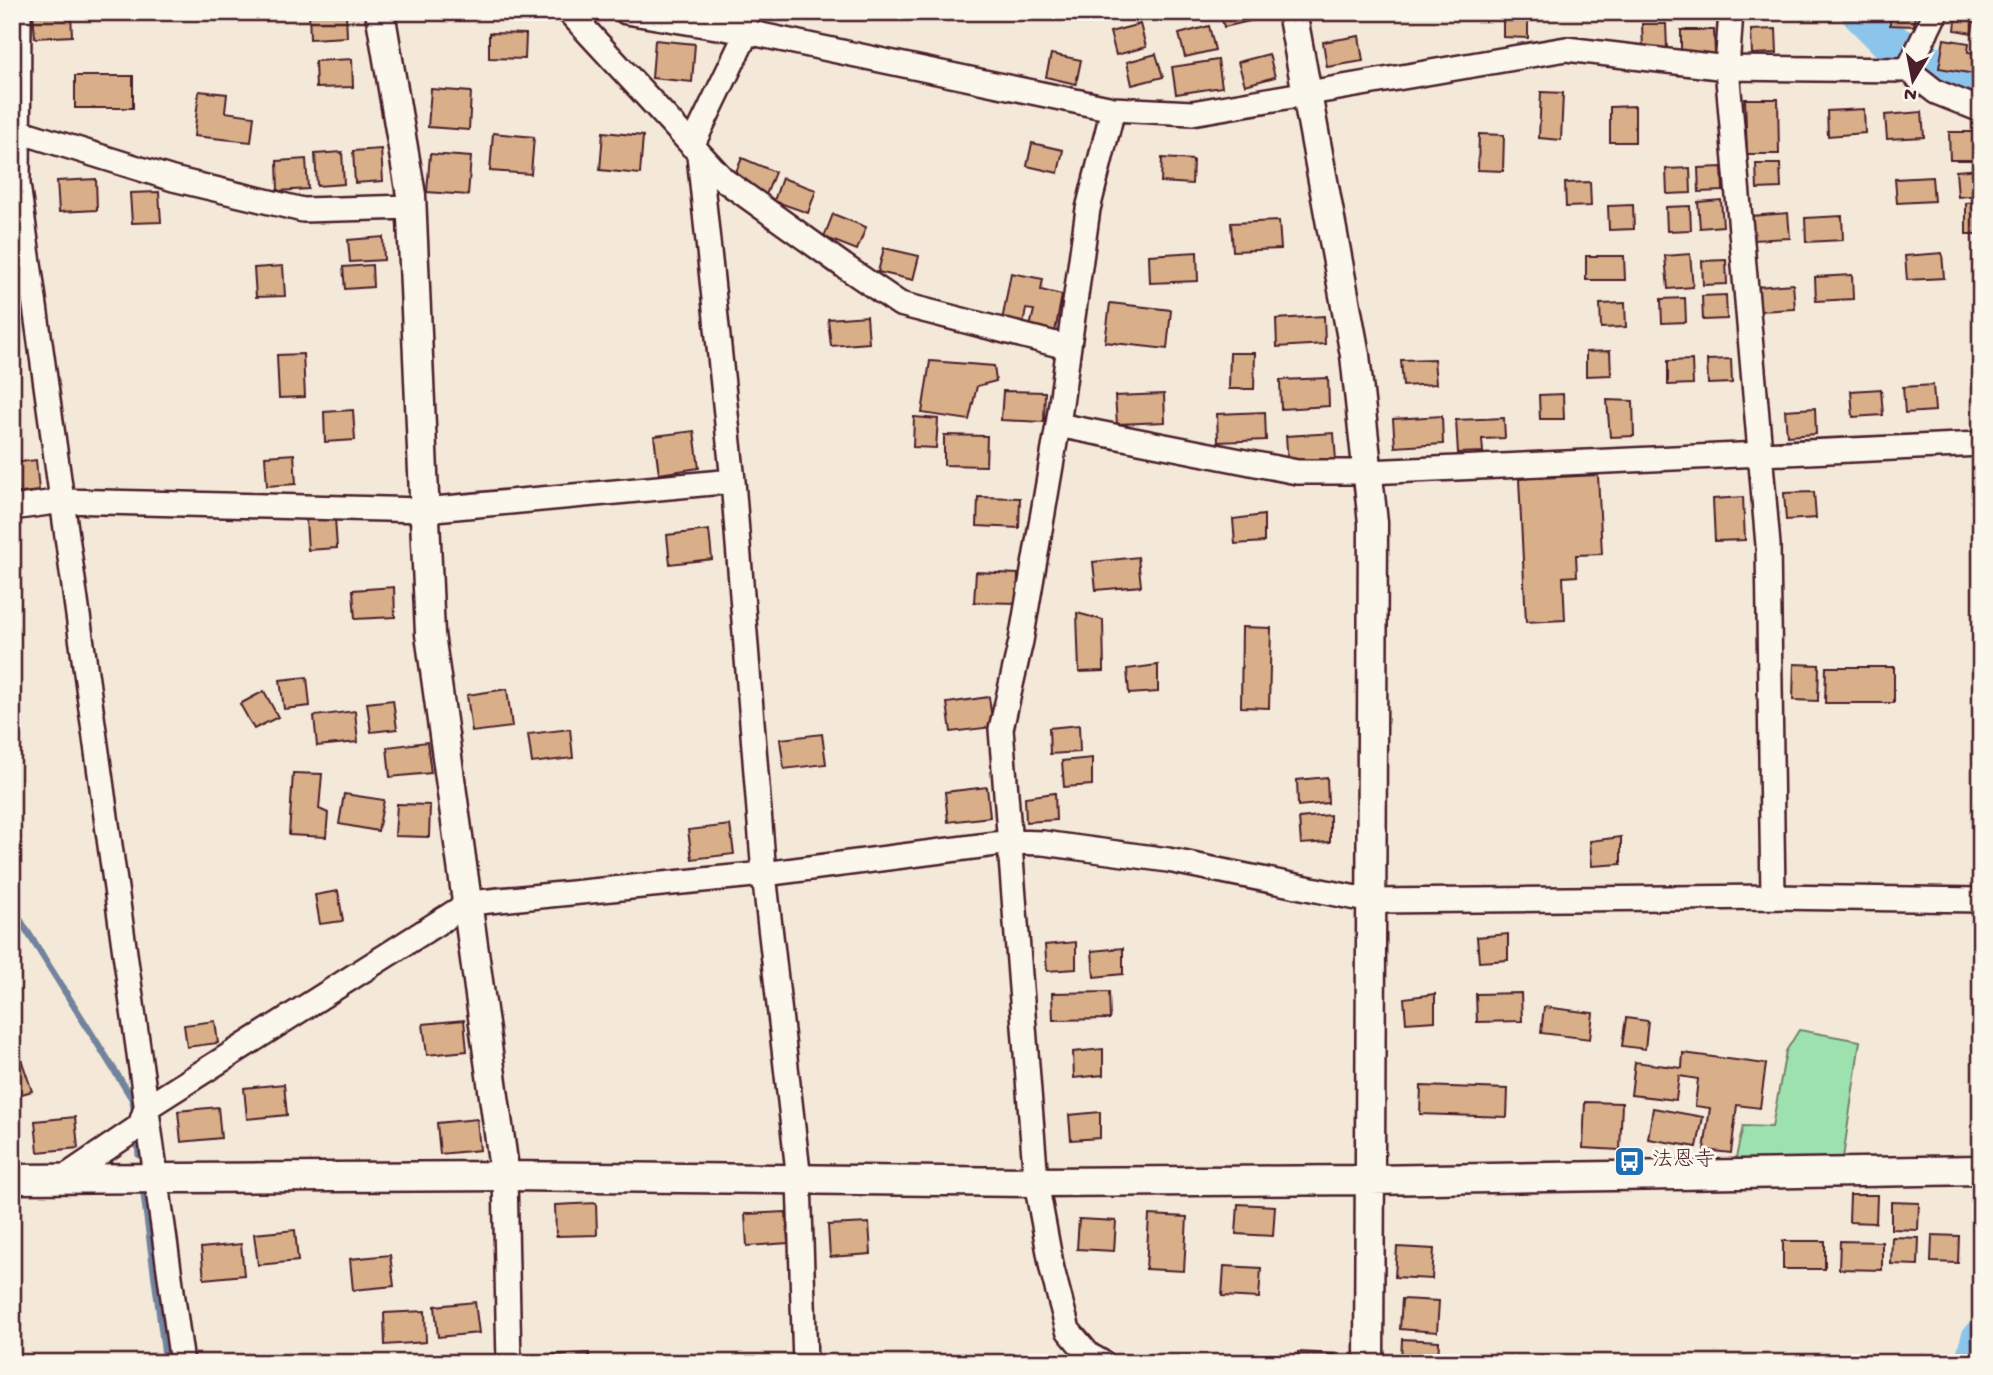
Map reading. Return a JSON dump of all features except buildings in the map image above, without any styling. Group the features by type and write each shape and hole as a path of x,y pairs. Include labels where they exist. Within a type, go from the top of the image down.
{"street":[{"path":"19,12 14,130 18,184 63,501 138,1122 156,1180 182,1363"},
{"path":"380,12 412,207 430,634 505,1176 509,1363"},
{"path":"569,12 724,180 900,304 1067,347"},
{"path":"626,12 744,22 1113,109 1192,113 1566,49 1727,68 1909,69 1936,92 1981,110"},
{"path":"1292,12 1346,300 1368,472 1374,636 1369,1363"},
{"path":"1731,12 1727,68 1768,545 1773,897"},
{"path":"1909,69 1936,12"},
{"path":"744,22 696,150 733,481 764,874 799,1180 805,1363"},
{"path":"1103,1363 1089,1355 1068,1330 1052,1269 1036,1182 1001,729 1021,641 1058,425 1088,209 1113,109"},
{"path":"14,130 173,180 303,210 412,207"},
{"path":"1058,425 1297,472 1368,472 1981,444"},
{"path":"12,508 63,501 424,510 733,481"},
{"path":"62,1179 138,1122 469,903 764,874 1010,842 1043,843 1168,860 1371,901 1773,897 1981,900"},
{"path":"12,1179 505,1176 1036,1182 1370,1180 1981,1170"}],"green space":[{"path":"1799,1030 1860,1041 1843,1158 1735,1162 1743,1126 1772,1127 1786,1051"}],"waterway":[{"path":"1861,12 1894,45 1981,92"},
{"path":"12,907 133,1100 135,1116"},
{"path":"137,1132 139,1155"},
{"path":"144,1195 166,1363"},
{"path":"1974,1363 1981,1339"},
{"path":"1976,1357 1981,1357"}],"place":[{"name":"法恩寺","path":"1629,1161"}]}
